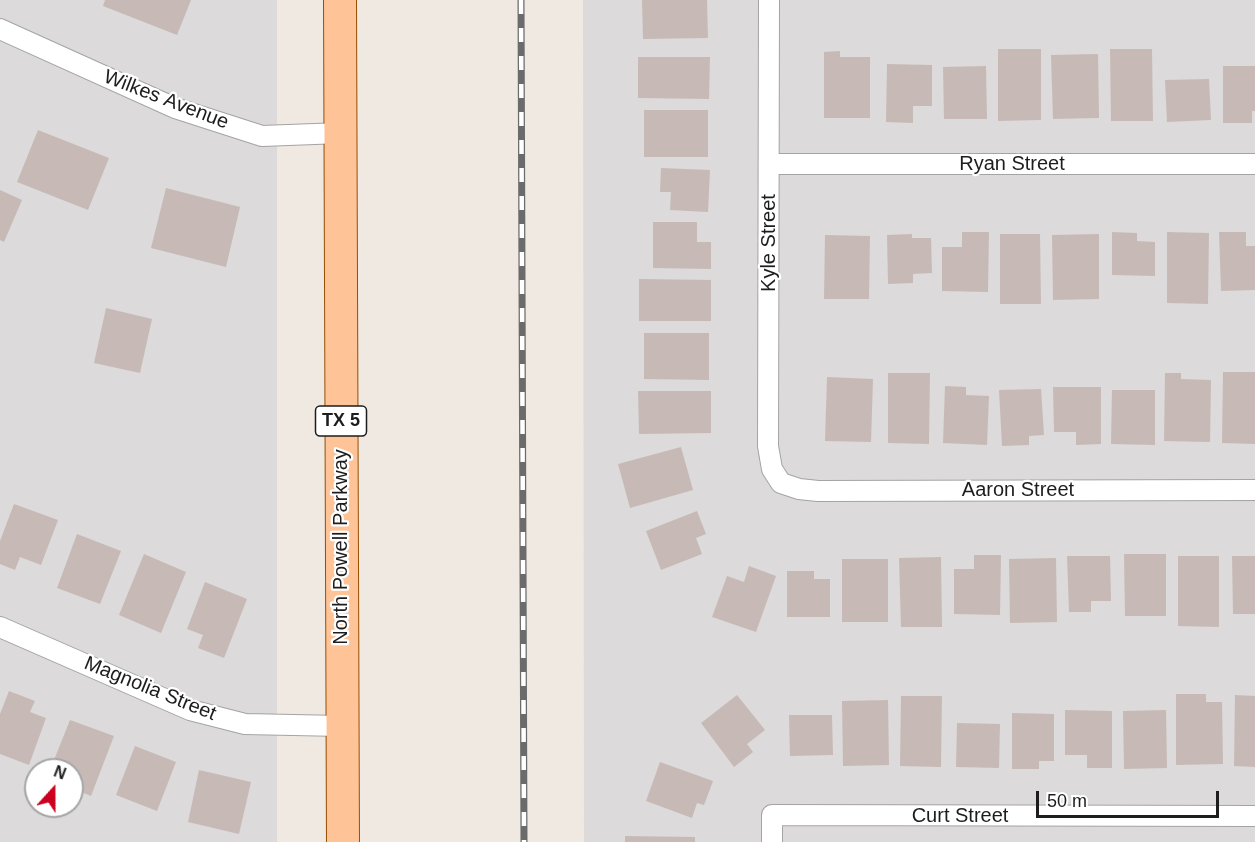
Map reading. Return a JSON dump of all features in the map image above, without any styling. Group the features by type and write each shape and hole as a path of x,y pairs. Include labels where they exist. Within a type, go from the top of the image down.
{"main road":[{"name":"North Powell Parkway","path":"340,0 342,842"}],"street":[{"name":"Kyle Street","path":"769,0 768,446 772,469 781,483"},
{"name":"Wilkes Avenue","path":"0,29 175,108 262,136 341,133"},
{"name":"Ryan Street","path":"770,164 1255,164"},
{"name":"Aaron Street","path":"781,483 799,489 818,490 1255,490"},
{"name":"Magnolia Street","path":"0,627 190,710 245,724 341,726"},
{"name":"Curt Street","path":"772,842 772,815 1255,816"}],"shaded area":[{"path":"0,0 277,0 277,842 0,842"},
{"path":"583,0 1255,0 1255,842 584,842"}],"building":[{"path":"105,0 191,0 177,35 103,6"},
{"path":"642,0 707,0 708,38 643,39"},
{"path":"998,49 1041,49 1041,120 998,121"},
{"path":"1110,49 1152,49 1153,121 1111,121"},
{"path":"840,51 840,57 870,57 870,118 824,118 824,52"},
{"path":"1098,54 1099,118 1053,119 1051,55"},
{"path":"638,57 710,57 709,99 638,98"},
{"path":"887,64 932,65 932,106 913,106 913,123 886,122"},
{"path":"986,66 987,119 944,119 943,67"},
{"path":"1223,66 1255,66 1255,111 1252,111 1252,123 1223,123"},
{"path":"1209,79 1211,120 1167,122 1165,80"},
{"path":"644,110 708,110 708,157 644,157"},
{"path":"38,130 109,158 88,210 17,182"},
{"path":"661,168 710,170 708,212 670,210 671,192 660,192"},
{"path":"166,188 240,207 226,267 151,248"},
{"path":"0,190 22,200 4,242 0,240"},
{"path":"653,222 697,222 697,242 711,242 711,269 653,268"},
{"path":"962,232 989,232 988,292 942,291 942,247 962,247"},
{"path":"1112,232 1137,233 1137,241 1155,242 1155,276 1112,275"},
{"path":"1167,232 1209,233 1208,304 1167,303"},
{"path":"1219,232 1246,232 1246,246 1255,246 1255,290 1221,291"},
{"path":"912,234 912,238 931,238 932,273 913,274 913,283 888,284 887,235"},
{"path":"1000,234 1040,234 1041,304 1000,304"},
{"path":"1099,234 1099,299 1053,300 1052,235"},
{"path":"825,235 870,236 869,299 824,299"},
{"path":"639,279 711,280 711,321 639,321"},
{"path":"106,308 152,319 140,373 94,363"},
{"path":"644,333 709,333 709,380 644,379"},
{"path":"1223,372 1255,372 1255,444 1222,443"},
{"path":"888,373 930,373 929,444 888,443"},
{"path":"1165,373 1181,373 1181,379 1211,380 1210,442 1164,441"},
{"path":"827,377 873,379 871,442 825,441"},
{"path":"945,386 966,387 966,395 989,396 987,445 943,443"},
{"path":"1053,387 1101,387 1101,444 1076,445 1076,432 1054,432"},
{"path":"1041,389 1044,435 1029,436 1029,445 1002,446 999,390"},
{"path":"1112,390 1155,390 1155,445 1111,444"},
{"path":"638,391 711,391 711,433 639,434"},
{"path":"681,447 693,490 630,508 618,464"},
{"path":"14,504 58,520 41,565 20,557 15,570 0,564 0,541"},
{"path":"697,511 706,534 696,538 702,554 661,570 646,531"},
{"path":"77,534 121,551 100,604 57,588"},
{"path":"144,554 186,572 161,633 119,615"},
{"path":"1124,554 1166,554 1166,616 1125,616"},
{"path":"974,555 1001,555 1000,615 954,614 954,569 974,569"},
{"path":"1067,556 1110,556 1111,601 1091,601 1091,612 1069,612"},
{"path":"1178,556 1219,556 1219,627 1178,626"},
{"path":"1232,556 1255,556 1255,614 1233,614"},
{"path":"941,557 942,627 901,627 899,558"},
{"path":"1056,558 1057,622 1010,623 1009,559"},
{"path":"842,559 888,559 888,622 842,622"},
{"path":"749,566 776,576 756,632 712,617 727,576 744,582"},
{"path":"787,571 814,571 814,579 830,579 830,617 787,617"},
{"path":"205,582 247,599 224,658 198,648 203,635 187,629"},
{"path":"9,691 35,701 30,712 46,718 32,758 24,758 24,763 0,754 0,714"},
{"path":"1176,694 1206,694 1206,702 1222,702 1223,764 1176,765"},
{"path":"737,695 765,730 747,744 753,752 734,767 701,723"},
{"path":"1235,695 1255,696 1255,767 1234,766"},
{"path":"901,696 942,696 941,767 900,766"},
{"path":"888,700 889,765 843,766 842,701"},
{"path":"1065,710 1112,711 1112,768 1087,768 1087,755 1065,755"},
{"path":"1166,710 1167,768 1124,769 1123,711"},
{"path":"1012,713 1054,714 1054,761 1039,761 1039,769 1012,769"},
{"path":"789,715 832,715 833,755 790,756"},
{"path":"70,720 114,736 91,796 84,793 84,758 55,758"},
{"path":"957,723 1000,724 999,768 956,767"},
{"path":"135,746 176,762 157,811 116,795"},
{"path":"660,762 713,781 704,805 697,803 692,818 646,801"},
{"path":"199,770 251,782 239,834 188,822"},
{"path":"625,836 695,837 695,842 625,842"}],"railway":[{"path":"521,0 524,842"}]}
